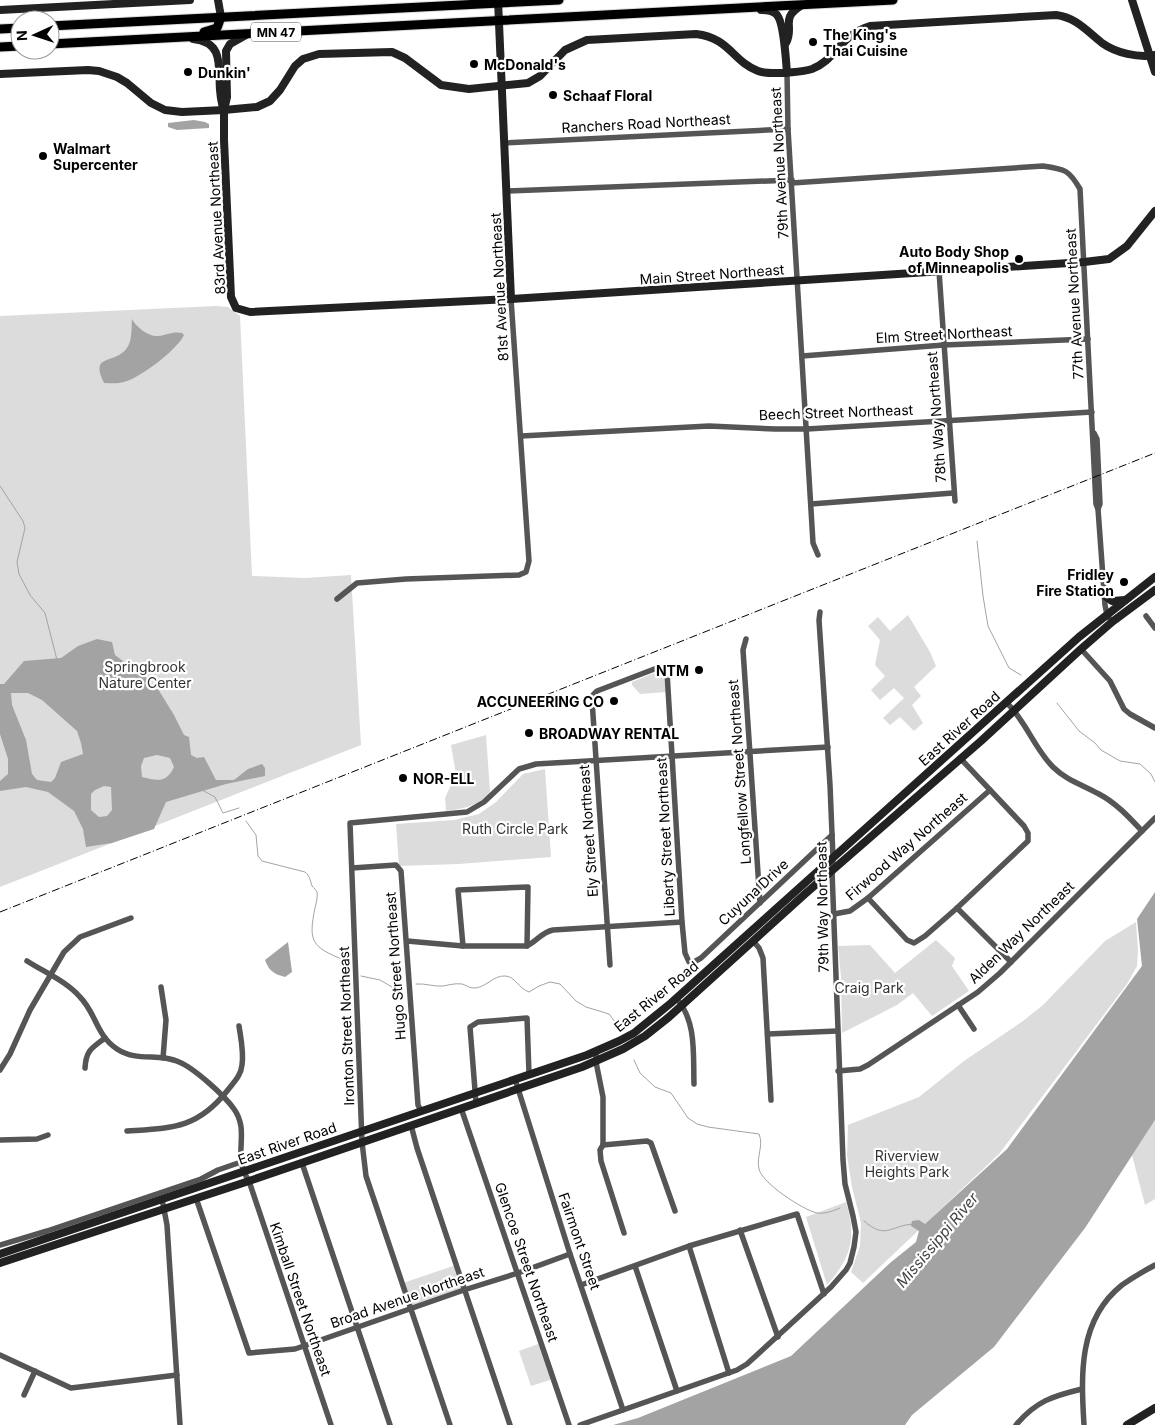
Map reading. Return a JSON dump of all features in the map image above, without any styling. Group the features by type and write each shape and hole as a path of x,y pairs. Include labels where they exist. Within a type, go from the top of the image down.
{"main road":[{"name":"MN 47","path":"60,25 559,0"},
{"name":"MN 47","path":"60,43 893,0"},
{"path":"179,37 213,30 219,26 221,17"}],"street":[{"path":"0,10 190,0"},
{"path":"218,0 221,17"},
{"path":"1132,0 1152,55 1155,72"},
{"name":"81st Avenue Northeast","path":"337,599 357,583 519,575 526,572 529,561 511,299 498,2"},
{"name":"79th Avenue Northeast","path":"797,281 788,128 786,43 789,37 788,21 791,14 802,5"},
{"name":"79th Avenue Northeast","path":"733,8 768,10 776,14 781,21 782,38 786,43"},
{"path":"0,74 99,71 127,83 143,98 157,107 166,110 182,112 224,110 257,107 270,102 280,90 294,66 303,59 319,54 392,52 412,62 441,85 469,89 528,83 540,76 570,46 587,40 696,34 706,35 719,41 759,72 786,73 816,67 825,61 848,37 870,26 1056,15 1073,20 1116,50 1152,55"},
{"name":"83rd Avenue Northeast","path":"250,312 236,308 231,297 224,110 227,97 227,47 238,39 251,34"},
{"name":"83rd Avenue Northeast","path":"179,37 202,40 212,45 218,54 220,101 224,110"},
{"name":"Ranchers Road Northeast","path":"505,143 788,128"},
{"name":"77th Avenue Northeast","path":"792,182 1043,166 1062,168 1072,175 1080,190 1094,433 1093,452 1096,504 1098,509 1104,595 1107,615 1112,622"},
{"path":"507,191 792,182"},
{"name":"Main Street Northeast","path":"250,312 511,299 1084,262 1109,259 1127,246 1155,211"},
{"name":"78th Way Northeast","path":"939,271 955,501"},
{"path":"797,281 811,504 814,543 818,555"},
{"name":"Elm Street Northeast","path":"802,356 944,345 1088,338"},
{"name":"Beech Street Northeast","path":"521,436 709,426 806,429 1092,412"},
{"path":"811,504 953,493"},
{"name":"East River Road","path":"0,1254 596,1052 634,1033 676,998 1079,637 1155,577"},
{"name":"East River Road","path":"0,1263 302,1163 596,1062 623,1049 645,1036 683,1006 832,871 981,741 1013,709 1081,649 1112,622 1155,590"},
{"path":"1104,595 1112,601 1125,600"},
{"name":"79th Way Northeast","path":"820,612 833,858 838,1071 845,1184 854,1216 856,1232 854,1247 846,1270 824,1294"},
{"path":"1146,616 1155,628"},
{"name":"Longfellow Street Northeast","path":"746,639 743,650 760,903"},
{"path":"1081,649 1110,681 1124,709 1155,728"},
{"name":"Liberty Street Northeast","path":"593,695 597,691 657,668 665,669 668,676 682,922 685,952 689,962"},
{"name":"Ely Street Northeast","path":"593,695 610,965"},
{"path":"1006,702 1013,709 1042,754 1053,767 1071,780 1114,803 1142,831"},
{"path":"596,761 828,747"},
{"path":"868,898 908,940 914,943 925,936 957,908 1028,842 1028,833 1024,826 960,758"},
{"name":"Ironton Street Northeast","path":"450,1425 366,1176 362,1142 350,823 467,812 484,802 519,769 536,764 596,761"},
{"name":"Firwood Way Northeast","path":"834,914 850,911 868,898 990,790"},
{"name":"Alden Way Northeast","path":"838,1071 860,1069 868,1065 988,983 1155,818"},
{"name":"Cuyuna Drive","path":"689,962 694,962 701,958 832,835"},
{"name":"Hugo Street Northeast","path":"352,868 396,865 401,871 418,1105 421,1111"},
{"path":"463,946 458,890 528,887 527,946"},
{"path":"957,908 1011,962"},
{"path":"1,1066 30,1010 64,952 80,937 131,918"},
{"path":"407,941 463,946 527,946 546,931 608,925 682,922"},
{"path":"754,942 762,953 763,958 771,1100"},
{"path":"27,961 68,986 81,997 105,1038 118,1050 135,1057 163,1058 178,1061 186,1065 223,1096 233,1107 241,1122 240,1153 243,1172"},
{"path":"161,987 166,1020 163,1058"},
{"path":"676,998 683,1006 691,1027 694,1084"},
{"path":"958,1005 974,1029"},
{"path":"476,1103 470,1027 478,1022 527,1018 529,1074"},
{"path":"127,1131 163,1129 187,1124 205,1114 223,1096 236,1079 242,1065 239,1026"},
{"path":"768,1034 837,1031"},
{"path":"85,1068 86,1057 89,1051 105,1038"},
{"path":"596,1052 602,1097 603,1145 600,1150 601,1161 624,1233"},
{"name":"Fairmont Street","path":"515,1079 570,1254 582,1284 623,1410"},
{"name":"Glencoe Street Northeast","path":"461,1108 569,1425"},
{"path":"411,1125 417,1148 510,1425"},
{"path":"0,1140 37,1139 48,1135"},
{"path":"603,1145 651,1142 675,1210"},
{"path":"0,1245 201,1179 218,1170 241,1162"},
{"path":"302,1163 390,1425"},
{"name":"Kimball Street Northeast","path":"243,1172 249,1181 331,1425"},
{"name":"Broad Avenue Northeast","path":"196,1198 249,1353 283,1351 304,1346 570,1254"},
{"path":"162,1199 167,1225 180,1425"},
{"path":"580,1425 729,1373 747,1364 824,1294 797,1214 689,1246 582,1284"},
{"path":"740,1230 778,1337"},
{"path":"689,1246 729,1373"},
{"path":"1084,1425 1082,1367 1090,1331 1102,1309 1122,1286 1155,1265"},
{"path":"635,1266 677,1391"},
{"path":"0,1355 72,1388 177,1375"},
{"path":"24,1395 35,1371"},
{"path":"1016,1425 1029,1411 1044,1400 1082,1389"},
{"path":"1127,1425 1155,1408"}],"green space":[{"name":"Springbrook Nature Center","path":"228,307 240,316 252,576 305,578 351,575 361,745 0,887 0,316"},
{"path":"908,615 936,666 914,687 921,696 912,705 923,723 914,731 900,717 890,725 883,718 904,698 894,688 880,700 871,690 885,676 875,665 880,640 868,626 878,617 890,631"},
{"path":"659,671 664,674 666,692 640,694 632,685 632,682"},
{"path":"486,735 490,792 475,804 446,811 445,798 456,774 451,745"},
{"name":"Ruth Circle Park","path":"545,769 551,857 459,864 399,866 396,824 454,820 479,814 496,802 523,774"},
{"name":"Riverview Heights Park","path":"1136,922 1137,966 1127,984 999,1154 863,1283 851,1272 860,1246 861,1223 847,1156 848,1125 919,1097 964,1061 1043,1005 1105,941"},
{"name":"Craig Park","path":"936,940 955,958 952,966 969,991 932,1016 913,993 897,1005 842,1033 841,977 838,946 870,945 895,973"},
{"path":"1155,1120 1155,1199 1145,1205 1132,1155"},
{"path":"846,1202 851,1226 850,1246 842,1266 827,1285 806,1217"},
{"path":"456,1265 464,1290 411,1309 403,1283"},
{"path":"541,1343 553,1379 531,1386 519,1351"}],"water":[{"path":"194,120 209,124 209,128 177,130 168,127 168,123"},
{"path":"132,319 140,328 154,336 176,332 184,335 174,348 139,375 121,383 104,383 100,368 101,364 126,350 131,338"},
{"path":"97,639 112,642 115,655 127,664 142,671 149,682 158,689 184,735 189,737 191,755 197,758 204,757 216,780 234,780 248,769 262,764 265,768 265,776 226,784 166,802 154,829 112,843 86,847 83,829 74,811 48,792 26,787 0,791 0,781 8,774 8,759 0,734 0,684 4,684 24,661 61,658 78,646","holes":["11,693 28,693 42,700 77,731 83,754 61,762 55,778 51,782 37,780 32,774 26,740 12,705","157,755 170,758 174,767 168,776 161,780 142,777 141,766 144,758","104,786 111,787 112,810 107,816 99,817 91,810 91,794"]},
{"name":"Mississippi River","path":"1155,892 1155,1120 1085,1228 994,1347 912,1415 905,1425 613,1425 638,1418 791,1356 890,1263 916,1242 919,1231 911,1226 912,1221 919,1220 925,1224 1007,1149 1142,966 1137,919"},
{"path":"288,942 292,972 285,977 272,972 265,960"}],"waterway":[{"path":"0,486 23,521 25,528 17,562 19,574 30,595 45,613 57,660"},
{"path":"977,541 988,626 1009,668 1021,675"},
{"path":"1057,703 1079,731 1101,750 1120,761 1140,764 1151,774 1155,782"},
{"path":"202,790 215,797 223,813 239,808"},
{"path":"246,821 256,835 258,856 262,861 305,872 308,875 312,886 317,891 312,929 315,942 325,951 344,960 349,972"},
{"path":"361,976 380,980 392,987 402,988"},
{"path":"416,984 440,986 463,984 477,988 501,976 511,978 529,992 550,982 560,984 576,1001 586,1007 609,1014 619,1027"},
{"path":"634,1060 640,1073 655,1087 671,1093 688,1118 697,1124 759,1134 761,1143 758,1160 759,1169 767,1181 784,1195 802,1207 817,1213 826,1213 840,1208"},
{"path":"864,1221 871,1227 883,1231 913,1224"}],"railway":[{"path":"0,912 1155,453"}],"place":[{"name":"The King's Thai Cuisine","path":"813,42"},
{"name":"McDonald's","path":"474,64"},
{"name":"Dunkin'","path":"188,72"},
{"name":"Schaaf Floral","path":"553,95"},
{"name":"Walmart Supercenter","path":"43,156"},
{"name":"Auto Body Shop of Minneapolis","path":"1019,259"},
{"name":"Fridley Fire Station","path":"1124,582"},
{"name":"NTM","path":"699,670"},
{"name":"ACCUNEERING CO","path":"614,701"},
{"name":"BROADWAY RENTAL","path":"529,733"},
{"name":"NOR-ELL","path":"403,778"}]}
